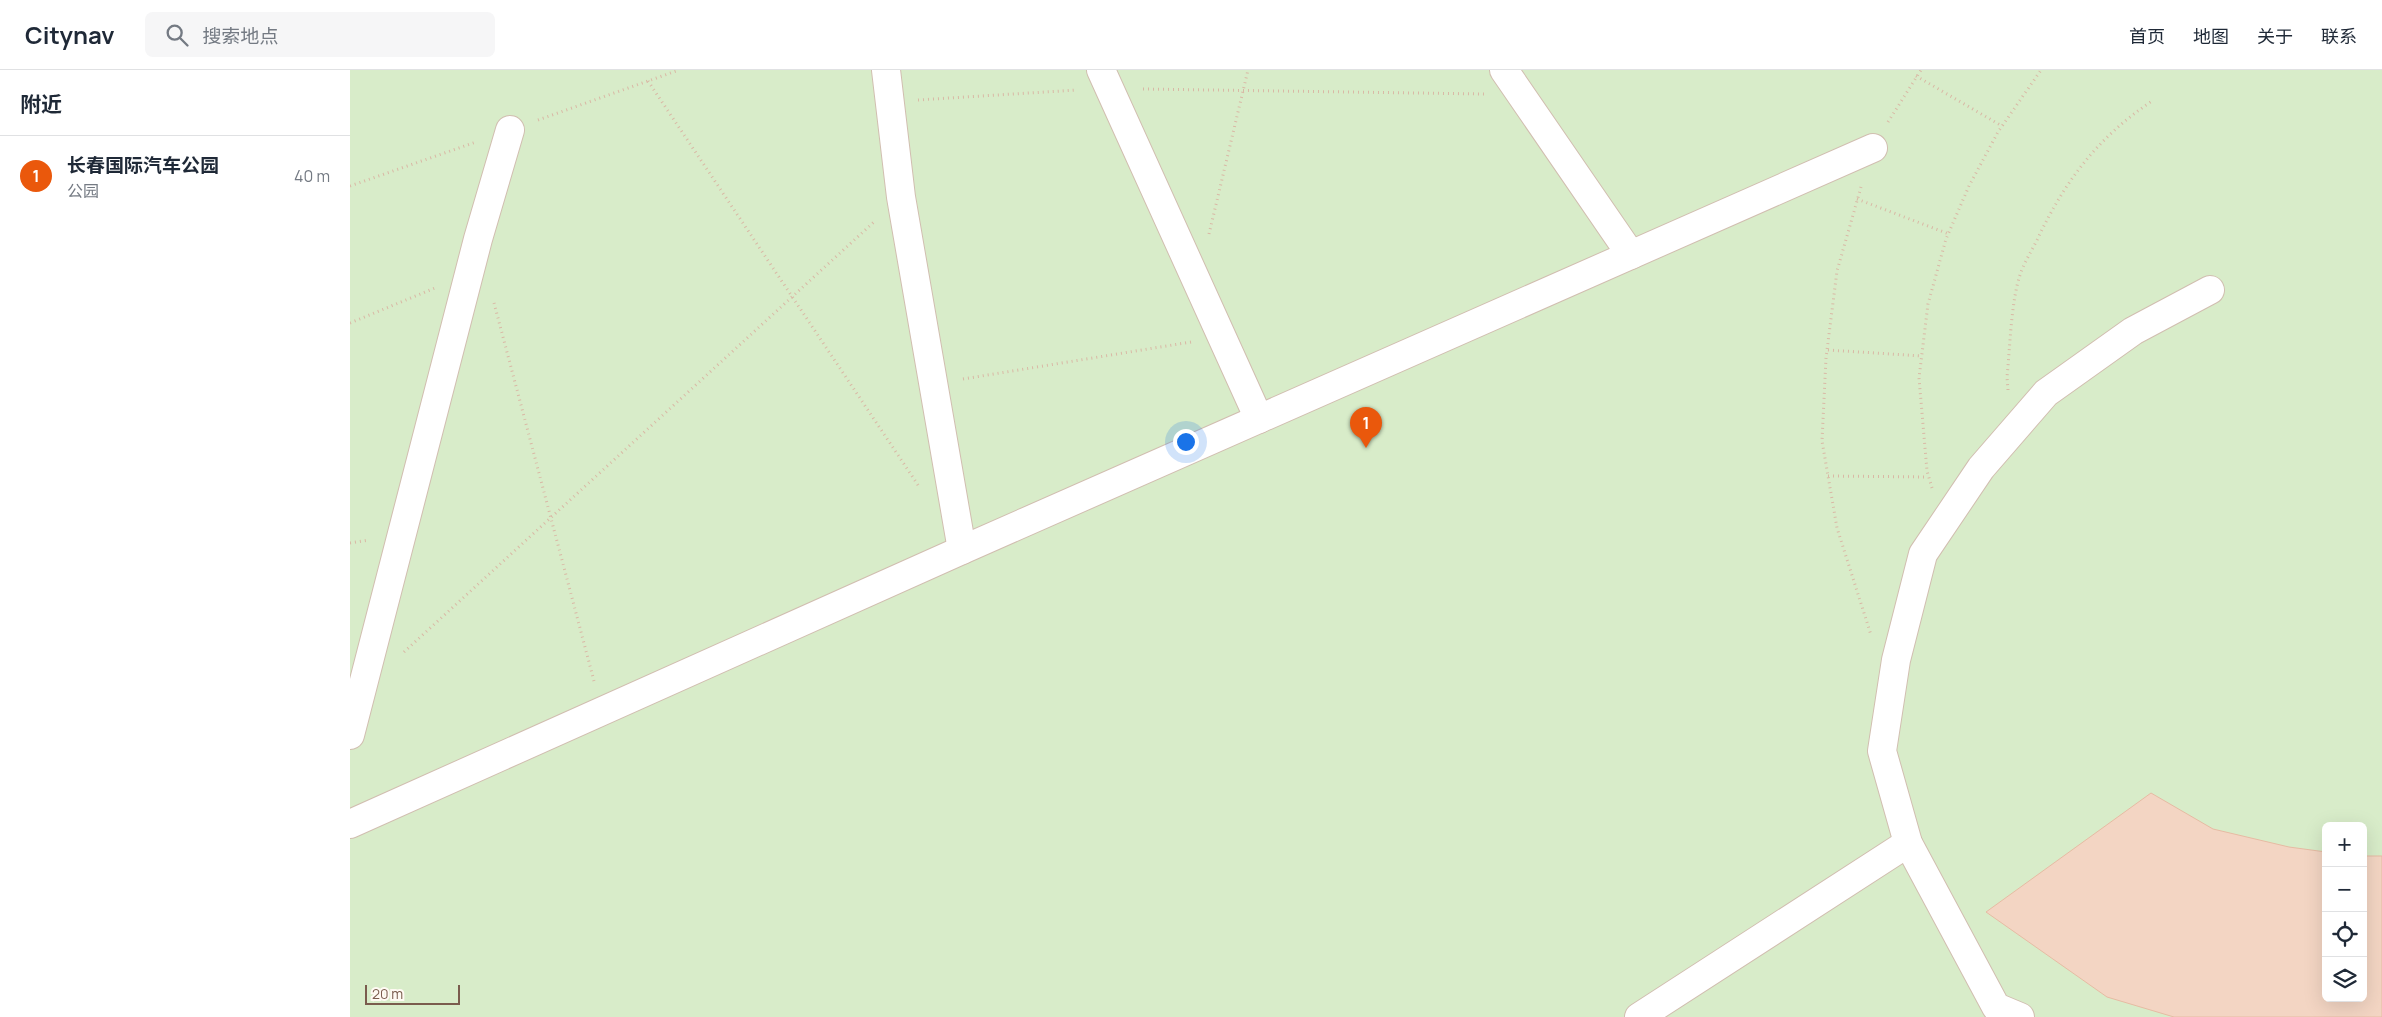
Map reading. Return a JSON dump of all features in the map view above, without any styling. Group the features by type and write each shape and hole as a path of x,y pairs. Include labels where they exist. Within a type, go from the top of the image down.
{"lane":[{"path":"886,70 901,197 962,550"},
{"path":"1504,70 1631,255"},
{"path":"1105,79 1259,419"},
{"path":"350,735 469,273 510,130"},
{"path":"350,824 962,550 1873,148"},
{"path":"2020,1017 1996,1007 1908,843 1882,751 1896,660 1923,554 1981,468 2046,393 2134,331 2210,290"},
{"path":"1639,1017 1908,843"}],"path":[{"path":"1208,235 1248,70"},
{"path":"1871,637 1837,528 1822,441 1828,350 1837,271 1873,148 1921,70"},
{"path":"1944,524 1928,476 1920,378 1928,304 1949,234 1969,186 2002,126 2041,70"},
{"path":"1916,76 2002,126"},
{"path":"890,102 1105,79 1243,91 1522,95"},
{"path":"648,81 790,297 923,493"},
{"path":"2014,430 2007,377 2020,276 2046,221 2071,178 2100,142 2124,120 2152,101"},
{"path":"400,656 901,197"},
{"path":"1857,199 1949,234"},
{"path":"350,324 469,273"},
{"path":"493,297 602,712"},
{"path":"933,384 1222,338"},
{"path":"1828,350 1922,356"},
{"path":"1828,476 1928,476"}],"green space":[{"path":"350,70 2382,70 2382,1017 350,1017"}],"building":[{"path":"2151,793 2213,829 2289,847 2322,851 2322,1002 2367,1002 2367,856 2382,856 2382,1017 2174,1017 2107,997 1986,912"}],"place":[{"name":"长春国际汽车公园","path":"1366,448"}]}
